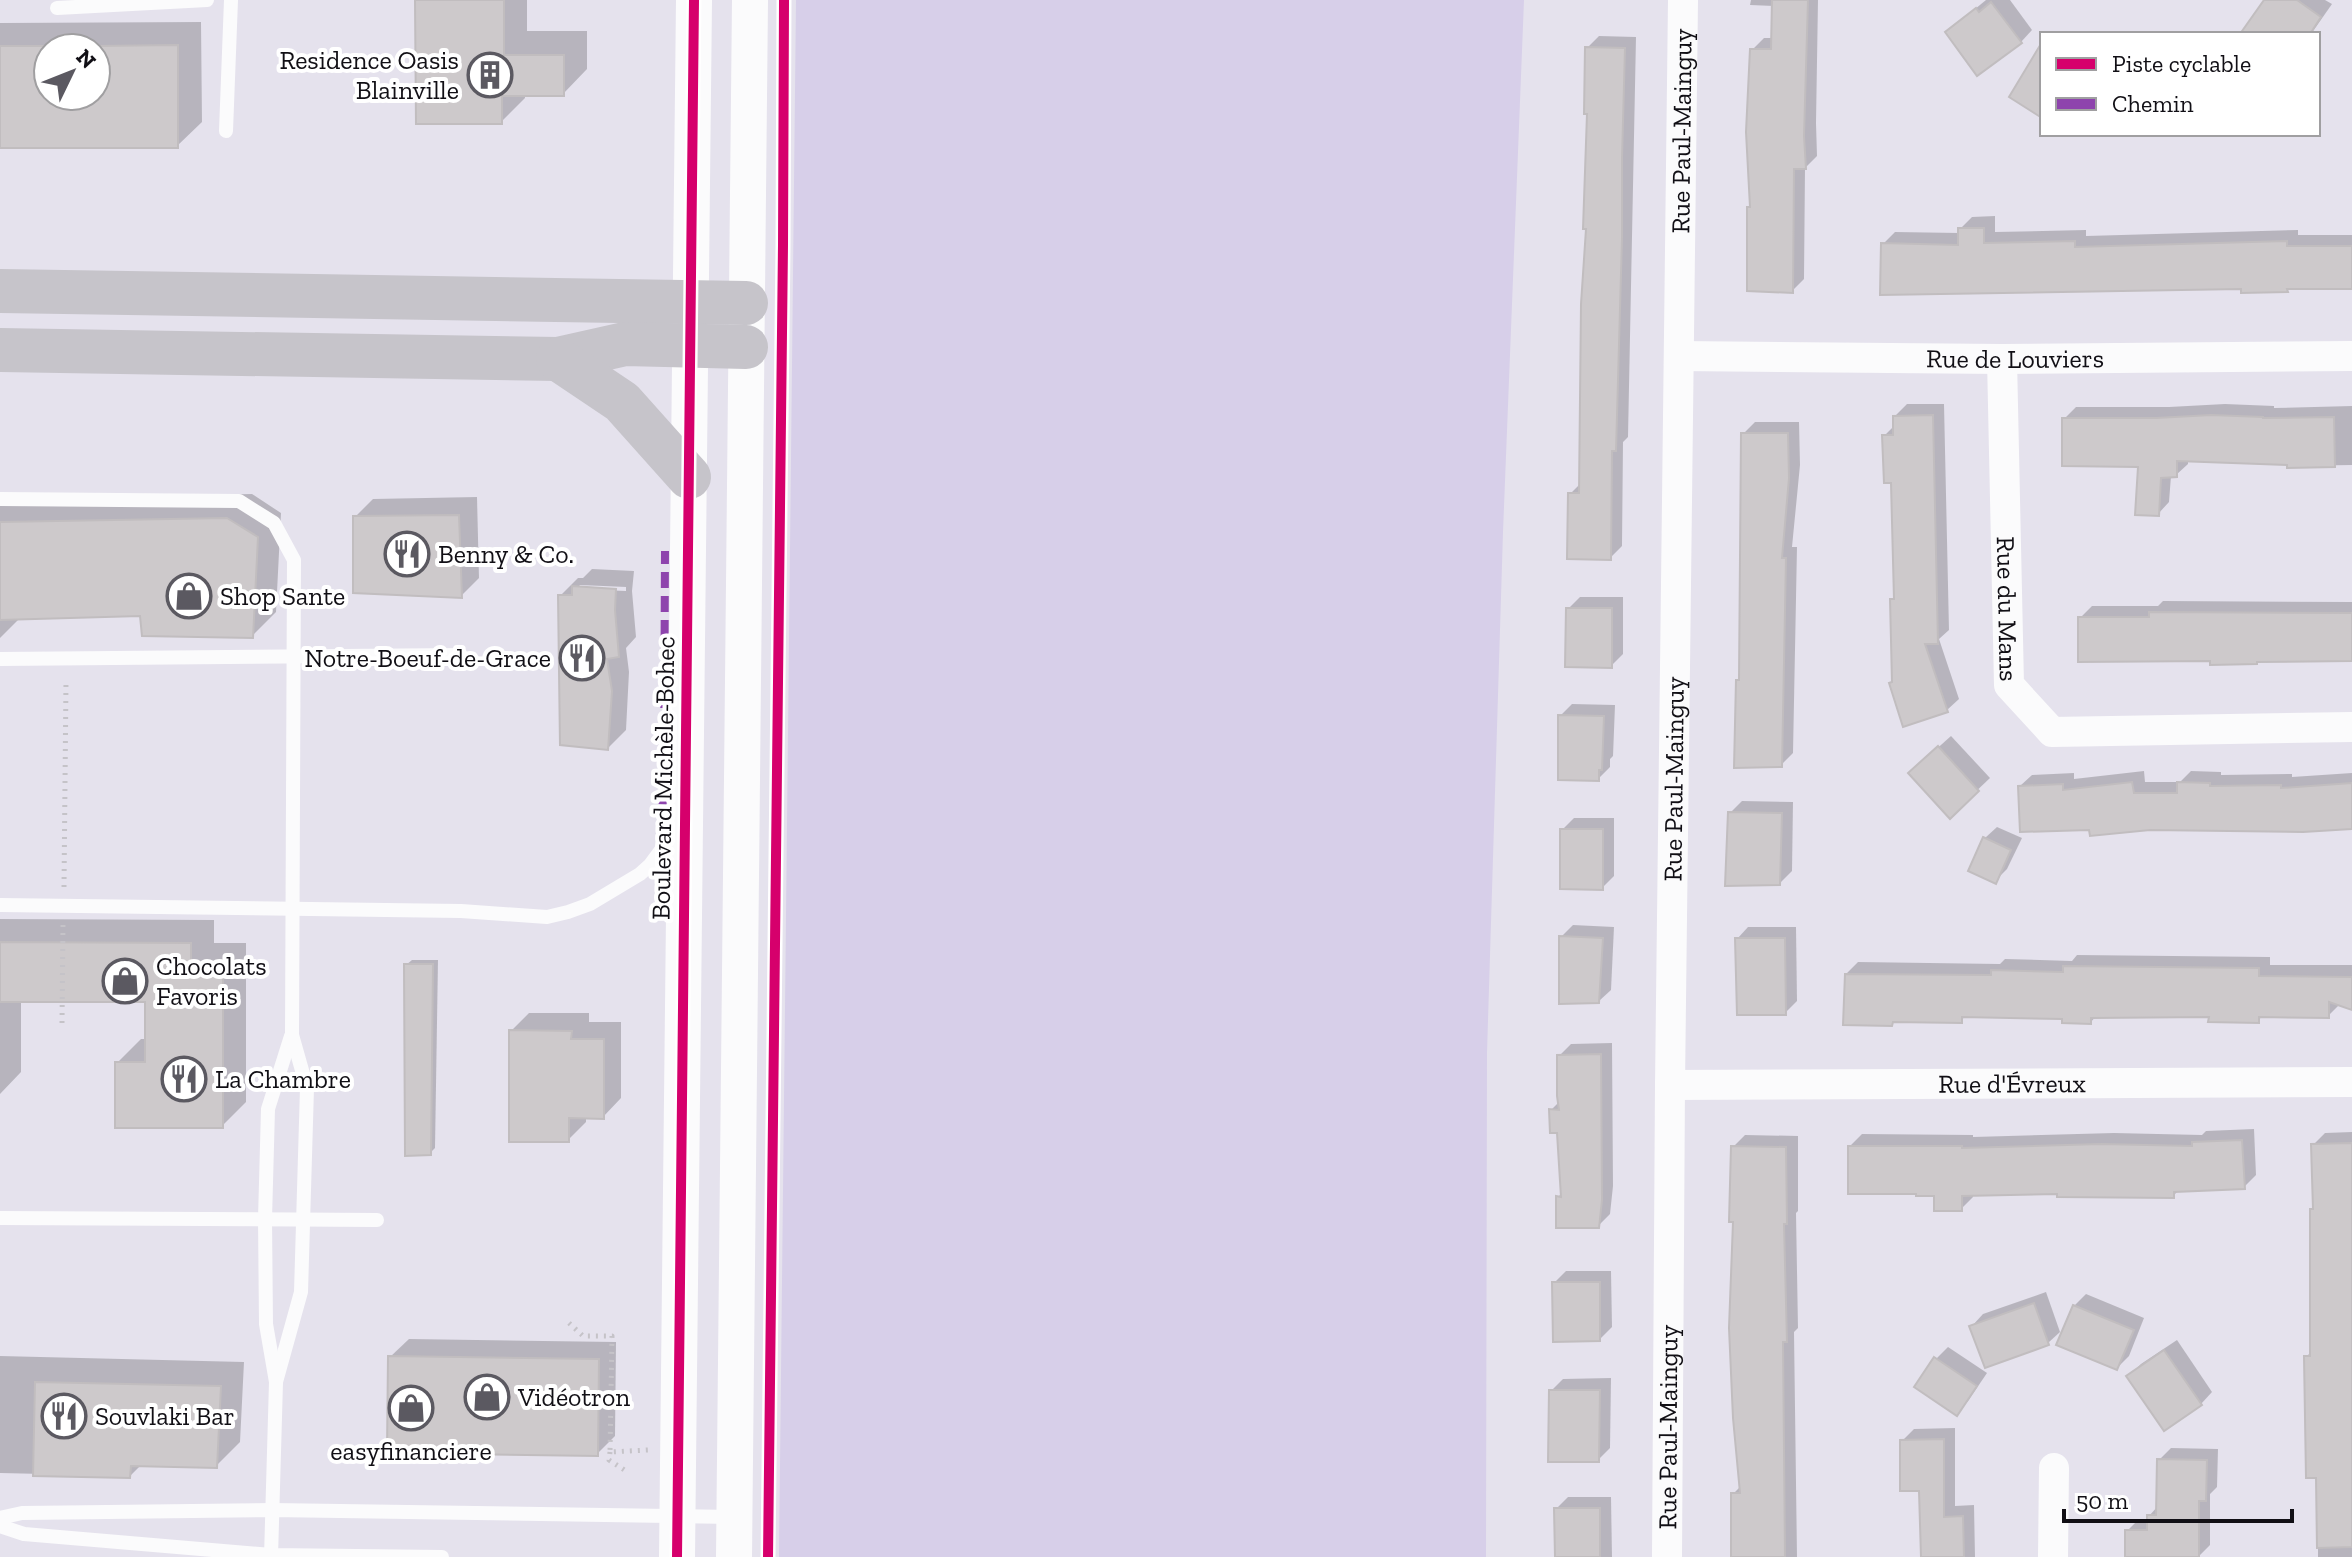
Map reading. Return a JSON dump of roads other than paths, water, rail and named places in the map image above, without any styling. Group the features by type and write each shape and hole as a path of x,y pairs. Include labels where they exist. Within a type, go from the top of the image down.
{"highway":[{"path":"0,291 690,324 746,347"},
{"path":"0,350 558,359 625,344 746,303"},
{"path":"558,359 622,402 689,477"}],"street":[{"name":"Boulevard Michèle-Bohec","path":"677,1557 694,0"},
{"path":"734,1557 750,0"},
{"name":"Rue Paul-Mainguy","path":"1667,1557 1683,0"},
{"name":"Rue de Louviers","path":"1679,356 2002,359 2352,356"},
{"name":"Rue du Mans","path":"2002,359 2009,685 2052,732 2352,727"},
{"name":"Rue d'Évreux","path":"1670,1085 2352,1082"},
{"path":"2053,1557 2054,1468"}],"lane":[{"path":"57,8 207,0"},
{"path":"226,131 231,0"},
{"path":"0,499 239,501 274,523 294,560 292,1035 307,1088 301,1292 276,1382"},
{"path":"0,659 461,655"},
{"path":"0,905 461,911 547,917 590,904 621,887 650,865 686,817"},
{"path":"271,1556 276,1382 266,1324 268,1109 292,1035"},
{"path":"0,1218 377,1220"},
{"path":"0,1518 22,1513 272,1510 734,1517"},
{"path":"0,1526 24,1534 271,1556 442,1557"}],"place":[{"name":"Residence Oasis Blainville","path":"490,75"},
{"name":"Benny & Co.","path":"407,554"},
{"name":"Shop Sante","path":"189,596"},
{"name":"Notre-Boeuf-de-Grace","path":"582,658"},
{"name":"Chocolats Favoris","path":"125,981"},
{"name":"La Chambre","path":"184,1079"},
{"name":"Vidéotron","path":"487,1397"},
{"name":"easyfinanciere","path":"411,1408"},
{"name":"Souvlaki Bar","path":"64,1416"}]}
